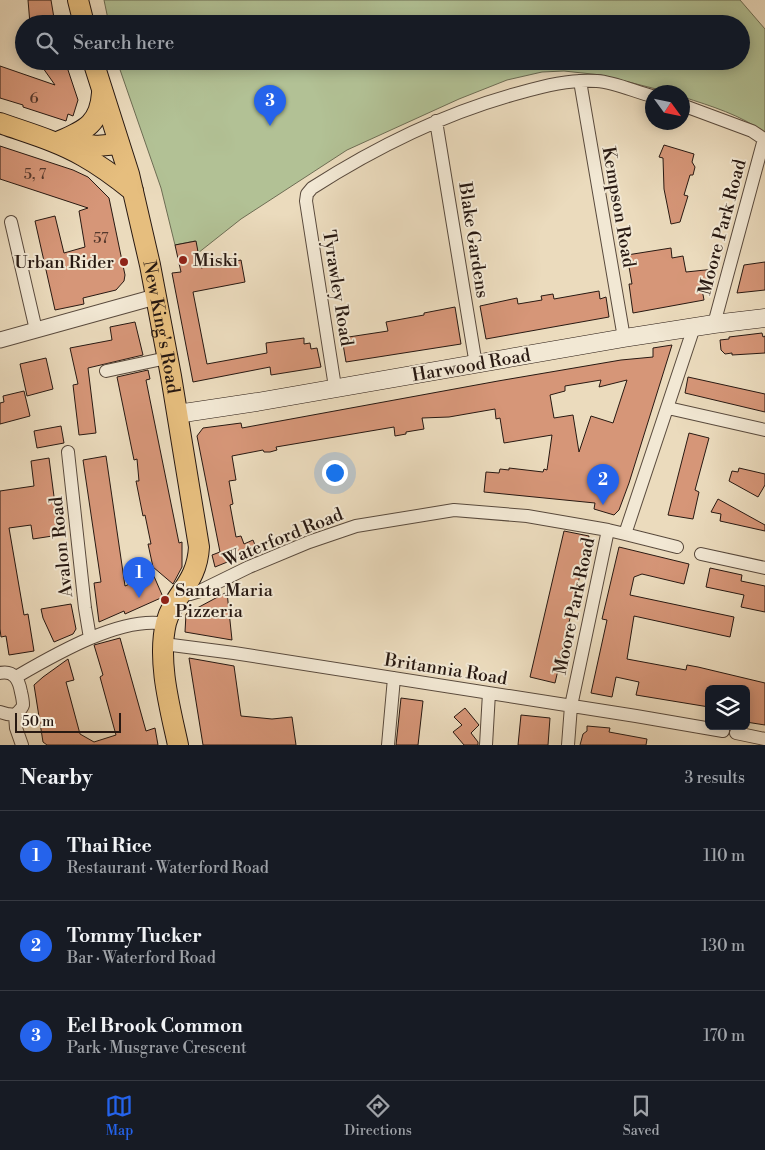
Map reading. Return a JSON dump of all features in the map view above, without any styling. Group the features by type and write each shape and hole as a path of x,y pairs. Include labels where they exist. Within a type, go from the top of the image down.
{"main road":[{"path":"78,0 82,15"},
{"name":"New King's Road","path":"96,70 133,191 167,358 199,547 195,570 172,609 166,624 164,671 178,745"},
{"path":"56,141 80,132 95,119 99,112 102,91"},
{"path":"0,123 56,141 96,146 119,144"},
{"path":"56,141 102,167 133,191"},
{"name":"Harwood Road","path":"177,414 476,365 624,338 765,318"}],"street":[{"name":"Kempson Road","path":"580,81 624,338"},
{"path":"436,121 489,101 549,84 599,81 645,94"},
{"path":"690,108 752,131 764,139"},
{"name":"Tyrawley Road","path":"336,387 306,201 307,194 312,188 363,156 436,121"},
{"name":"Blake Gardens","path":"436,121 476,365"},
{"name":"Moore Park Road","path":"714,324 764,139"},
{"path":"11,222 36,330"},
{"path":"0,340 155,297"},
{"path":"677,547 625,534 694,327"},
{"path":"106,371 167,358"},
{"path":"668,408 765,430"},
{"name":"Avalon Road","path":"68,452 90,638"},
{"name":"Waterford Road","path":"181,595 200,591 249,567 309,542 356,526 454,510 527,516 608,530"},
{"name":"Moore Park Road","path":"568,745 570,706 608,530 625,534"},
{"path":"701,554 765,568"},
{"path":"16,677 52,656 90,638 132,625 153,621 166,624"},
{"name":"Britannia Road","path":"164,644 394,678 765,739"},
{"path":"0,671 11,673 19,681 23,702 22,707 15,715 16,728 22,745"},
{"path":"388,745 394,678"},
{"path":"486,745 488,693"},
{"path":"0,712 15,715"}],"green space":[{"path":"104,0 740,0 765,29 765,133 736,116 690,99 690,85 645,86 601,75 564,71 542,72 507,80 459,99 347,150 241,219 198,253 195,241 175,245 161,188 120,70 750,70 750,15 107,15"}],"building":[{"path":"28,0 51,0 54,15 29,15"},
{"path":"0,66 55,85 44,70 68,70 78,100 73,116 68,114 66,121 0,98"},
{"path":"664,145 694,154 692,162 695,167 693,175 690,175 684,195 688,196 680,222 671,224 664,189 663,158 659,157"},
{"path":"0,146 73,170 88,177 109,198 125,275 124,281 116,290 83,298 84,304 55,310 35,221 55,216 64,253 85,247 79,211 88,208 0,179"},
{"path":"196,241 201,268 241,260 245,282 193,292 207,364 267,353 266,343 304,338 304,344 310,343 311,349 317,348 321,367 271,375 270,367 193,382 172,273 181,272 175,245"},
{"path":"671,248 672,258 683,256 686,272 715,269 710,287 702,289 704,300 633,313 629,284 632,284 627,255"},
{"path":"765,262 765,290 737,293 744,265"},
{"path":"599,291 600,299 606,297 609,317 486,339 480,306 517,298 518,304 542,300 541,296 553,294 554,299"},
{"path":"455,307 461,344 346,362 342,338 388,331 386,322"},
{"path":"135,322 143,355 88,368 96,433 79,435 73,385 78,384 70,348 112,340 110,327"},
{"path":"762,333 763,337 765,336 765,353 732,355 732,353 725,354 721,350 720,340"},
{"path":"672,345 629,483 619,510 614,515 594,509 595,503 484,492 486,472 499,473 500,469 509,470 509,468 543,472 544,469 547,470 552,435 504,443 500,418 496,419 495,409 449,417 422,418 424,429 406,432 406,434 395,436 394,427 276,447 277,450 270,452 264,452 263,450 232,456 236,480 229,481 233,504 230,505 236,537 241,536 244,544 253,540 257,550 215,567 212,555 220,552 197,436 203,428 241,423 242,428 498,381 621,360 653,357 653,348","holes":["601,380 599,387 627,380 613,423 591,416 579,452 573,415 554,418 550,395 565,391 565,386"]},
{"path":"46,358 53,389 27,396 20,364"},
{"path":"148,370 150,379 146,380 179,543 182,542 182,567 173,584 153,567 148,544 151,544 136,481 139,481 137,459 134,460 117,377"},
{"path":"688,377 765,394 765,412 685,393"},
{"path":"24,391 30,416 0,424 0,403 4,402 3,396"},
{"path":"61,426 64,443 37,448 34,431"},
{"path":"689,433 709,438 695,490 699,492 693,519 668,515"},
{"path":"106,456 125,586 153,574 163,597 125,614 124,611 99,622 94,583 101,582 83,460"},
{"path":"49,458 59,535 33,539 31,525 9,528 24,615 28,614 34,651 9,655 6,636 1,637 0,629 0,491 34,486 31,461"},
{"path":"739,468 765,474 765,485 758,497 729,481 732,471 738,472"},
{"path":"718,499 765,525 765,531 720,521 721,514 711,512"},
{"path":"564,531 589,536 555,683 530,677"},
{"path":"619,547 689,564 684,584 642,574 634,577 630,595 734,617 730,637 634,616 627,659 686,670 687,665 765,683 765,725 750,723 750,685 705,685 705,706 636,695 639,682 616,677 612,697 591,693 607,620 602,619"},
{"path":"710,568 742,575 741,581 765,586 765,612 741,607 744,595 706,587"},
{"path":"227,592 232,640 185,632 186,614"},
{"path":"71,604 76,629 73,634 54,642 41,609"},
{"path":"120,638 146,731 155,728 158,745 47,745 43,742 34,685 68,659 74,680 66,682 80,734 94,742 116,735 100,677 103,675 94,645"},
{"path":"189,658 234,666 241,716 272,719 292,717 296,745 203,745"},
{"path":"401,698 423,701 418,745 396,745"},
{"path":"465,708 479,725 471,733 478,742 478,745 464,745 453,732 462,725 454,717"},
{"path":"521,715 550,718 548,745 518,745"},
{"path":"587,726 610,728 609,732 647,739 646,745 580,745 583,734 587,731"}],"place":[{"name":"Eel Brook Common","path":"270,126"},
{"name":"Miski","path":"183,260"},
{"name":"Urban Rider","path":"124,262"},
{"name":"Tommy Tucker","path":"603,505"},
{"name":"Thai Rice","path":"139,598"},
{"name":"Santa Maria Pizzeria","path":"165,600"}]}
